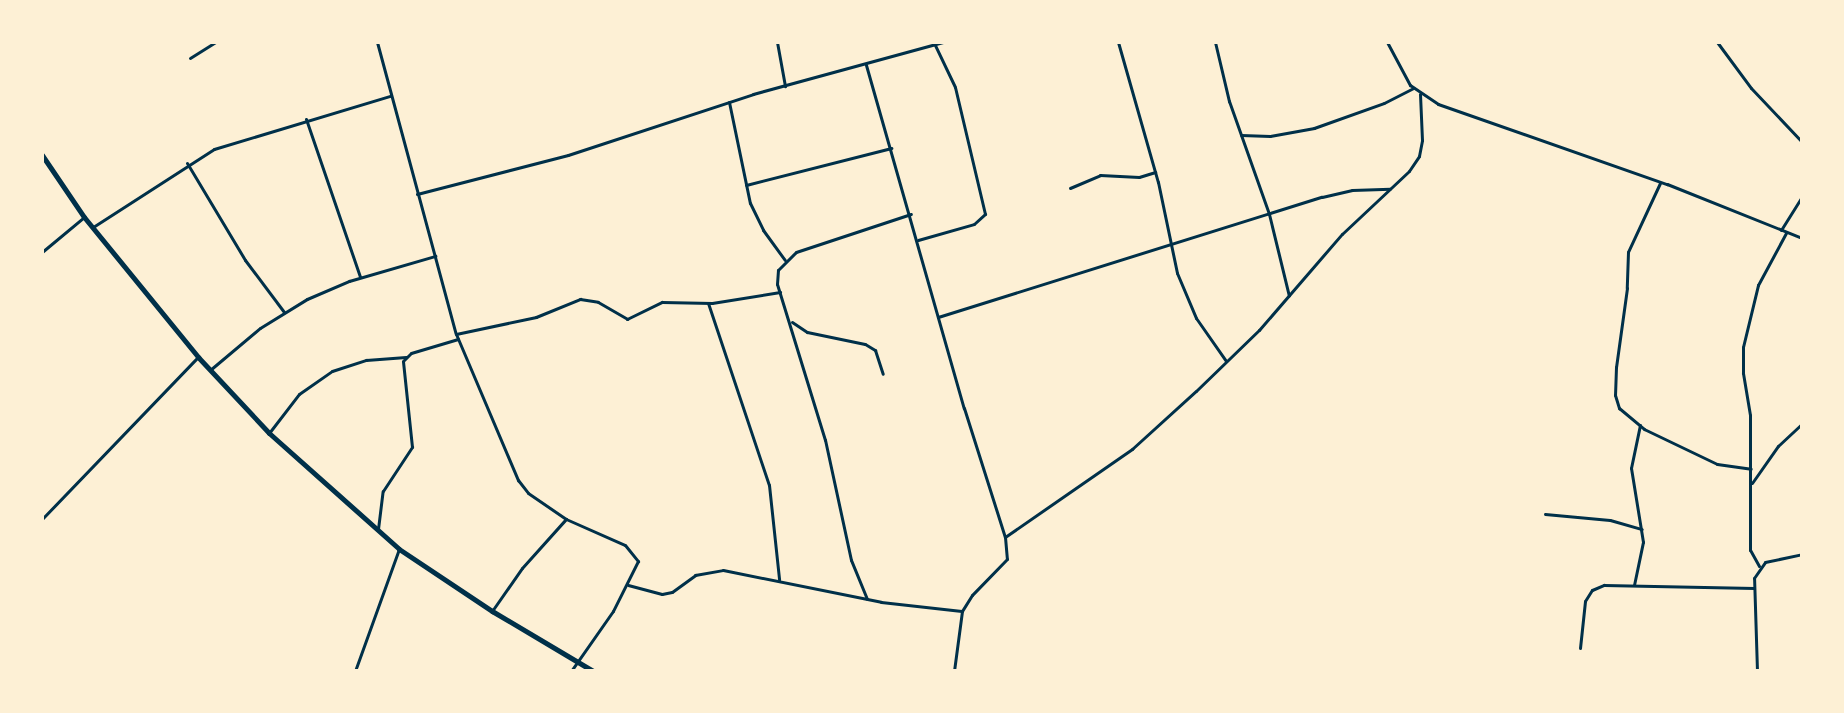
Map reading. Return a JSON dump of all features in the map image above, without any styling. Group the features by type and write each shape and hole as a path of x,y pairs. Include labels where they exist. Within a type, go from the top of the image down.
{"highway":[{"path":"42,155 84,217 198,357 269,433 399,549 492,611 577,664 593,671"}],"street":[{"path":"190,58 216,42"},
{"path":"377,42 457,337 518,480 528,493 566,519 613,538 633,553 638,561 628,585 571,671"},
{"path":"777,42 785,86"},
{"path":"417,195 568,156 729,102 943,42"},
{"path":"1118,42 1155,172 1185,294 1205,335 1226,362"},
{"path":"1215,42 1241,135 1269,214 1289,296"},
{"path":"1387,42 1413,88 1438,104 1660,182 1802,238"},
{"path":"1717,42 1750,88 1802,142"},
{"path":"918,240 974,224 985,214 955,87 935,45"},
{"path":"866,64 911,214 938,317 1005,537 1007,559 972,595 962,611 954,671"},
{"path":"1241,135 1270,136 1314,128 1384,103 1413,88"},
{"path":"1005,537 1132,449 1226,362 1289,296 1342,234 1390,189 1419,156 1420,94"},
{"path":"93,228 187,163 247,136 390,96"},
{"path":"729,102 746,184 763,230 785,260"},
{"path":"306,119 360,277"},
{"path":"746,184 891,148"},
{"path":"187,163 245,260 284,312"},
{"path":"1070,188 1100,175 1139,177 1155,172"},
{"path":"1660,182 1628,252 1627,288 1616,367 1615,396 1619,408 1640,425 1717,464 1751,469"},
{"path":"938,317 1352,190 1390,189"},
{"path":"1781,230 1802,197"},
{"path":"867,599 851,560 825,440 780,292 778,270 785,260 809,247 873,230 911,214"},
{"path":"42,252 84,217"},
{"path":"1757,671 1754,588 1759,566 1750,550 1752,485 1743,347 1758,285 1786,232"},
{"path":"210,370 284,312 360,277 406,267 435,255"},
{"path":"269,433 299,394 332,371 366,360 406,357 457,337 536,317 580,299 598,302 627,319 662,302 708,303 780,292"},
{"path":"708,303 770,485 779,579"},
{"path":"790,321 807,332 865,344 875,350 883,374"},
{"path":"42,519 198,357"},
{"path":"378,531 383,491 412,447 403,366 406,357"},
{"path":"1752,485 1778,446 1802,424"},
{"path":"1634,585 1642,529 1631,468 1640,425"},
{"path":"1545,514 1610,520 1642,529"},
{"path":"492,611 522,568 566,519"},
{"path":"356,671 399,549"},
{"path":"1759,566 1775,558 1802,554"},
{"path":"628,585 662,594 672,592 695,575 723,570 779,579 867,599 962,611"},
{"path":"1580,648 1583,610 1589,592 1604,585 1634,585 1651,588 1754,588"}]}
